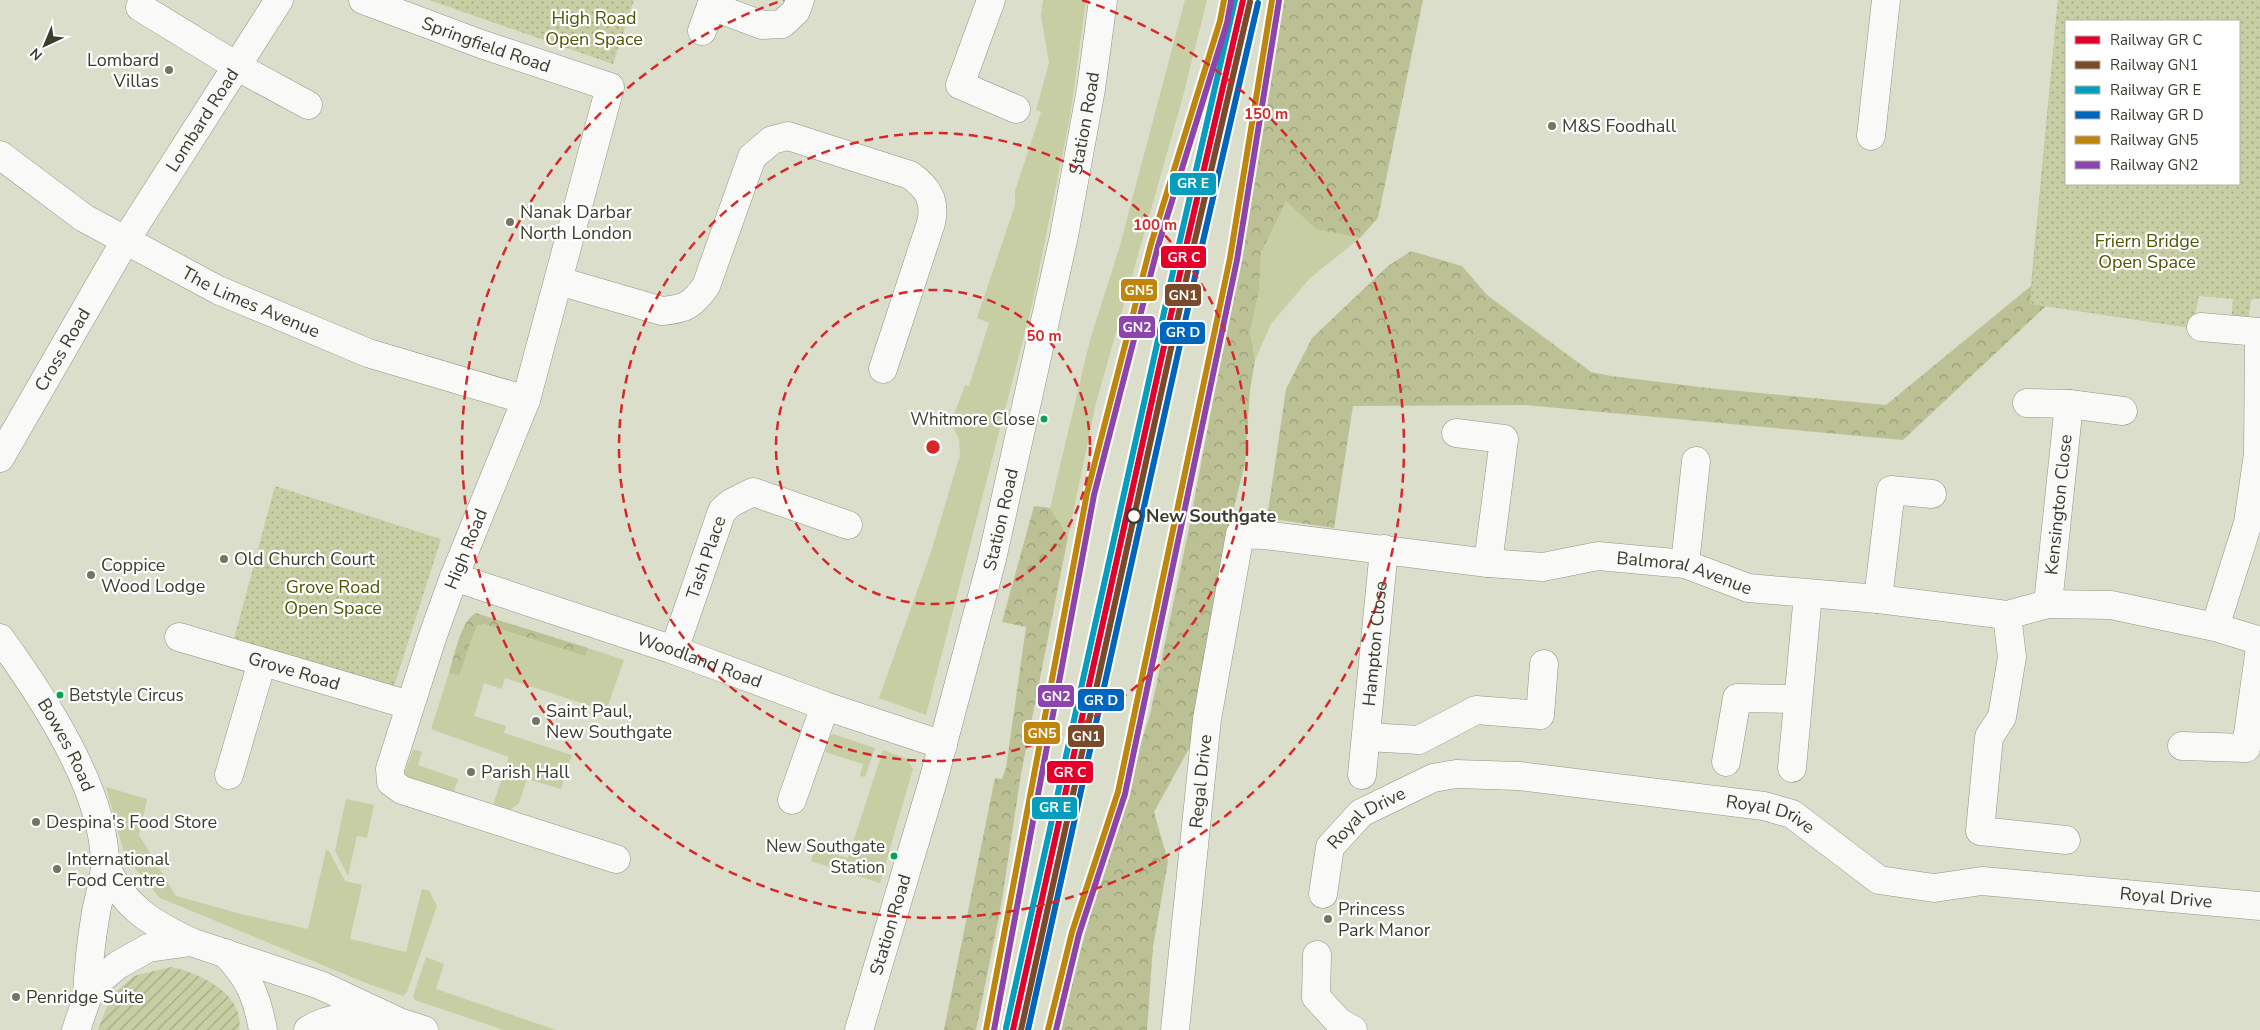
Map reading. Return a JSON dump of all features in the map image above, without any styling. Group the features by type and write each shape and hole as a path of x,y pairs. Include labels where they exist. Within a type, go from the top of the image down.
{"street":[{"name":"Lombard Road","path":"125,241 238,67 278,0"},
{"name":"Springfield Road","path":"363,0 481,44 610,87"},
{"path":"702,31 712,3 762,25 782,24 796,11 800,0"},
{"path":"991,0 960,84 1016,109"},
{"name":"Station Road","path":"859,1030 943,745 992,559 1064,236 1091,89 1103,0"},
{"path":"1871,136 1886,0"},
{"path":"140,7 238,67 308,105"},
{"name":"High Road","path":"610,87 526,400 454,577 409,705 390,769 390,782 402,790 616,859"},
{"path":"559,281 662,311 679,310 694,302 706,286 752,157 772,140 788,136 910,175 924,186 932,198 933,214 931,223 884,369"},
{"name":"The Limes Avenue","path":"0,155 84,218 218,290 368,353 526,400"},
{"name":"Cross Road","path":"0,458 125,241"},
{"path":"2201,327 2260,327 2259,454 2248,523 2215,627"},
{"path":"2027,403 2068,404 2123,411"},
{"name":"Kensington Close","path":"2048,604 2068,404"},
{"path":"1456,433 1504,439 1488,563"},
{"path":"1686,564 1696,462"},
{"path":"1878,599 1891,490 1932,494"},
{"name":"Tash Place","path":"674,650 722,511 731,503 753,492 848,525"},
{"name":"Balmoral Avenue","path":"1240,534 1384,549 1488,563 1543,567 1598,556 1686,564 1748,588 1878,599 2007,615 2048,604 2111,605 2215,627 2260,641"},
{"name":"Regal Drive","path":"1175,1030 1207,719 1240,534"},
{"name":"Hampton Close","path":"1362,775 1384,549"},
{"name":"Woodland Road","path":"454,577 674,650 825,706 943,745"},
{"path":"1792,768 1808,594"},
{"path":"2007,615 2012,657 2002,717 1989,737 1980,831 2066,840"},
{"name":"Grove Road","path":"179,637 409,705"},
{"name":"Bowes Road","path":"0,638 46,706 88,790 98,816 105,865 114,886 126,900 161,928 191,942"},
{"path":"2182,746 2246,748 2260,648"},
{"path":"228,775 262,662"},
{"path":"1367,737 1419,740 1476,710 1540,715 1544,664"},
{"path":"1726,762 1737,698 1797,699"},
{"path":"792,800 825,706"},
{"name":"Royal Drive","path":"1323,894 1330,848 1361,813 1433,778 1456,774 1519,776 1764,806 1792,814 1879,880 1934,888 1982,881 2260,906"},
{"name":"Bowes Road","path":"87,998 88,960 105,865"},
{"path":"76,1030 87,998 96,983 131,955 148,948 191,942 320,985 412,1026"},
{"path":"224,952 243,971 257,1004 263,1030"},
{"path":"1317,955 1316,997 1338,1022 1353,1030"},
{"path":"308,1030 320,1022 347,1016 412,1026"}],"green space":[{"name":"High Road Open Space","path":"429,0 634,0 613,64"},
{"path":"1043,0 1086,0 1070,117 1032,305 926,715 879,698 931,552 960,455 959,439 951,423 965,385 969,386 989,323 977,318 1015,205 1015,191 1041,112 1036,110 1049,63 1041,16"},
{"path":"1185,0 1207,0 1182,100 1096,403 1068,537 1050,508 1090,340 1119,249"},
{"path":"1283,0 1423,0 1378,218 1360,238 1316,229 1286,201 1261,253 1259,291 1250,332 1255,360 1250,390 1245,463 1226,540 1191,745 1154,812 1168,861 1153,947 1147,1030 1059,1030 1115,822 1150,715 1188,533 1222,352"},
{"path":"2058,0 2066,20 2065,185 2192,328 2046,306 1903,440 1525,405 1353,406 1334,528 1267,518 1286,389 1312,338 1388,266 1411,251 1462,266 1487,295 1591,372 1708,388 1886,405 2031,286"},
{"name":"Friern Bridge Open Space","path":"2058,0 2260,0 2260,298 2251,300 2248,321 2231,321 2233,299 2199,296 2192,328 2030,304"},
{"path":"1286,200 1316,229 1360,238 1309,279 1271,324 1255,360 1250,332 1259,291 1261,253"},
{"name":"Grove Road Open Space","path":"275,486 441,539 388,705 230,654"},
{"path":"1034,506 1050,508 1068,537 1021,774 1001,906 976,1030 944,1030 995,778 1002,779 1006,768 1026,627 1002,622"},
{"path":"476,613 588,648 585,656 484,624 477,626 474,632 459,676 449,673 462,631 466,623"},
{"path":"484,624 585,656 588,648 624,660 606,711 505,678 502,689 484,683 474,716 506,726 504,733 572,755 561,789 527,779 519,803 505,814 401,783 413,749 422,752 418,765 458,779 454,791 493,805 509,757 431,729 449,673 459,676 473,632 477,626"},
{"path":"833,734 875,748 865,777 860,776 863,764 825,752 830,736"},
{"path":"883,750 907,759 913,769 880,883 811,861 815,848 848,858"},
{"path":"106,787 147,799 139,835 176,896 241,914 308,929 326,850 329,851 345,881 362,885 350,939 406,952 422,889 429,891 437,906 407,992 403,996 366,983 160,898 125,856"},
{"path":"346,799 374,805 367,838 357,836 348,876 335,851"},
{"path":"426,957 444,964 436,989 556,1030 504,1030 415,1000 413,996"},
{"path":"171,967 195,974 207,980 228,996 235,1006 239,1017 239,1030 98,1030 111,996 134,976"}],"transit line":[{"path":"1006,1028 1235,0"},
{"path":"1013,1030 1185,251 1243,0"},
{"path":"1028,1030 1200,254 1258,3"}],"rail line":[{"name":"GN5","path":"986,1030 1087,493 1151,244 1220,21 1224,0"},
{"name":"GN5","path":"1048,1030 1072,932 1118,792 1230,258 1272,0"},
{"name":"GN2","path":"994,1030 1094,495 1158,246 1227,23 1231,1"},
{"name":"GN2","path":"1056,1030 1079,934 1125,794 1237,260 1279,1"},
{"name":"GN1","path":"1021,1030 1192,253 1250,2"}],"place":[{"name":"Lombard Villas","path":"169,70"},
{"name":"M&S Foodhall","path":"1552,126"},
{"name":"Nanak Darbar North London","path":"510,222"},
{"name":"Whitmore Close","path":"1044,419"},
{"name":"New Southgate","path":"1134,516"},
{"name":"Old Church Court","path":"224,559"},
{"name":"Coppice Wood Lodge","path":"91,575"},
{"name":"Betstyle Circus","path":"60,695"},
{"name":"Saint Paul, New Southgate","path":"536,721"},
{"name":"Parish Hall","path":"471,772"},
{"name":"Despina's Food Store","path":"36,822"},
{"name":"New Southgate Station","path":"894,856"},
{"name":"International Food Centre","path":"57,869"},
{"name":"Princess Park Manor","path":"1328,919"},
{"name":"Penridge Suite","path":"16,997"}]}
